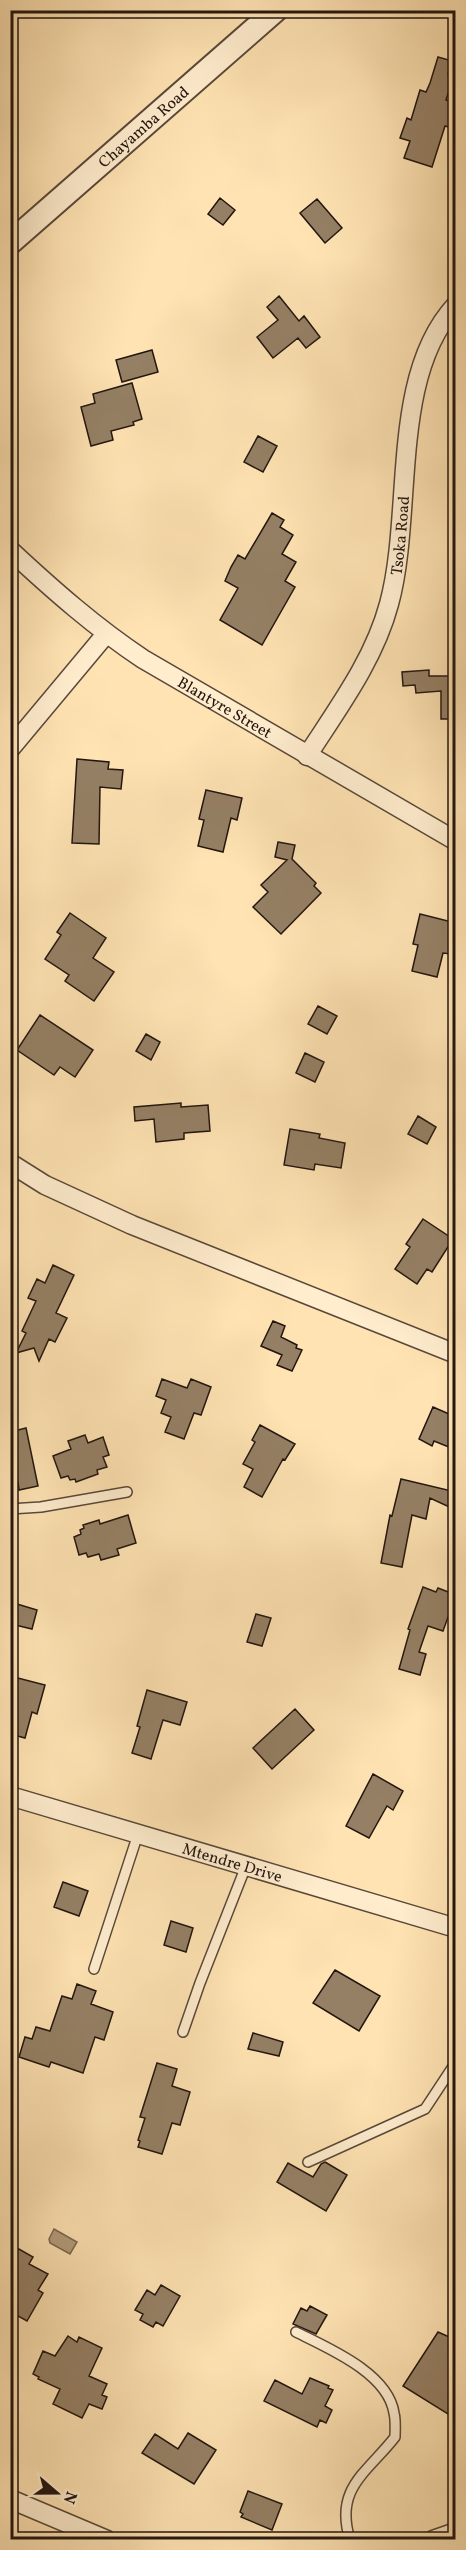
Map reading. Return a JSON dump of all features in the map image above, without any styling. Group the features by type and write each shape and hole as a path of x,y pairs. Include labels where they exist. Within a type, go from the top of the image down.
{"street":[{"name":"Chayamba Road","path":"10,243 276,10"},
{"name":"Tsoka Road","path":"307,756 358,676 382,626 392,594 398,559 414,396 425,355 433,336 456,305"},
{"name":"Blantyre Street","path":"10,550 63,599 106,634 144,659 456,841"},
{"path":"10,749 106,634"},
{"path":"10,1163 45,1185 122,1221 456,1354"},
{"name":"Mtendre Drive","path":"10,1796 456,1928"},
{"path":"10,2499 107,2540"},
{"path":"433,2540 456,2532"}],"lane":[{"path":"10,1509 41,1508 127,1492"},
{"path":"94,1969 138,1834"},
{"path":"183,2032 246,1866"},
{"path":"308,2162 425,2109 456,2062"},
{"path":"296,2332 350,2360 382,2388 394,2412 395,2437 360,2475 345,2502 344,2521 350,2540"}],"shaded area":[{"path":"54,2229 77,2242 70,2254 50,2243 49,2239"}],"building":[{"path":"438,57 452,61 448,74 454,75 446,100 456,103 456,129 445,126 432,167 404,158 410,141 400,138 407,118 411,120 420,90 426,92"},
{"path":"220,198 235,210 223,225 208,214"},
{"path":"317,199 342,228 325,243 300,213"},
{"path":"279,296 299,321 304,316 320,337 306,348 298,338 273,358 257,337 278,320 267,307"},
{"path":"152,350 158,372 122,382 116,360"},
{"path":"132,383 142,419 133,422 134,425 111,431 113,440 91,446 81,407 95,403 93,394"},
{"path":"258,436 277,446 263,472 244,462"},
{"path":"272,513 284,520 280,527 293,535 282,554 296,562 285,581 295,587 262,645 220,620 238,588 225,581 231,567 238,555 245,559"},
{"path":"429,670 429,676 456,676 456,719 441,719 441,691 416,693 415,685 403,686 402,672"},
{"path":"77,759 109,762 108,769 123,770 121,789 100,787 99,844 72,843"},
{"path":"206,790 242,798 237,820 231,818 223,852 198,846 204,820 199,819"},
{"path":"278,842 295,845 292,859 316,883 314,886 321,893 281,934 253,907 268,892 261,885 287,860 275,857"},
{"path":"70,913 106,938 93,958 114,972 94,1001 65,981 69,975 45,959 61,935 57,932"},
{"path":"420,914 456,923 451,954 443,953 437,977 412,971 418,945 413,944"},
{"path":"318,1006 337,1016 327,1034 308,1024"},
{"path":"40,1015 93,1050 75,1077 60,1067 54,1075 17,1050"},
{"path":"146,1034 160,1042 151,1060 136,1051"},
{"path":"305,1053 324,1062 315,1082 296,1073"},
{"path":"181,1103 181,1107 208,1105 210,1131 184,1133 184,1139 156,1142 154,1119 135,1121 134,1107"},
{"path":"418,1116 436,1127 427,1144 408,1134"},
{"path":"290,1129 320,1134 319,1138 345,1143 341,1168 315,1164 314,1170 284,1165"},
{"path":"423,1219 453,1239 432,1272 427,1269 417,1284 395,1269 410,1247 406,1244"},
{"path":"53,1265 74,1275 56,1313 67,1318 55,1342 49,1339 39,1361 34,1348 16,1353 26,1333 22,1331 36,1301 28,1298 37,1279 45,1283"},
{"path":"273,1321 285,1326 281,1337 302,1350 292,1371 277,1365 282,1355 261,1346"},
{"path":"162,1379 187,1388 191,1379 211,1387 201,1415 194,1413 184,1439 165,1432 171,1417 161,1413 166,1400 156,1396"},
{"path":"433,1407 456,1417 456,1450 434,1441 432,1446 419,1439"},
{"path":"260,1425 295,1444 285,1460 283,1459 262,1497 244,1487 253,1469 243,1464 255,1442 252,1440"},
{"path":"26,1428 38,1486 19,1490 18,1482 13,1483 10,1473 10,1432"},
{"path":"85,1435 88,1443 103,1437 109,1455 103,1457 107,1467 97,1470 98,1474 76,1482 75,1479 70,1480 68,1476 61,1478 53,1456 71,1449 68,1441"},
{"path":"401,1479 456,1492 456,1510 430,1498 426,1519 412,1515 402,1567 381,1563 390,1515 392,1516"},
{"path":"128,1515 136,1543 117,1549 119,1555 101,1560 99,1554 88,1557 86,1553 79,1555 74,1537 81,1534 80,1530 84,1528 83,1525 99,1520 100,1524"},
{"path":"423,1587 436,1592 438,1588 456,1595 443,1631 428,1626 419,1652 426,1654 420,1675 399,1669 410,1630 408,1629"},
{"path":"17,1604 37,1610 32,1629 11,1624"},
{"path":"256,1614 271,1618 262,1646 247,1642"},
{"path":"10,1676 45,1685 37,1714 32,1712 25,1738 10,1734"},
{"path":"147,1690 187,1702 180,1725 163,1720 151,1759 132,1753"},
{"path":"295,1709 314,1730 272,1769 253,1748"},
{"path":"373,1774 403,1791 393,1810 387,1806 369,1838 346,1826"},
{"path":"63,1882 88,1891 79,1916 54,1907"},
{"path":"171,1921 193,1928 186,1952 164,1945"},
{"path":"335,1970 380,1996 359,2031 313,2003"},
{"path":"77,1984 96,1991 91,2004 113,2012 104,2040 95,2037 83,2073 51,2062 49,2067 19,2057 25,2037 32,2039 36,2027 50,2031 62,1996 72,1999"},
{"path":"253,2033 283,2042 279,2056 248,2049"},
{"path":"157,2063 177,2069 172,2086 190,2092 180,2125 172,2123 162,2154 138,2147 145,2118 140,2117"},
{"path":"325,2162 347,2175 326,2211 277,2182 288,2163 313,2177 321,2164"},
{"path":"10,2244 33,2257 29,2264 48,2274 38,2290 43,2293 27,2321 11,2312"},
{"path":"161,2285 180,2296 163,2326 156,2322 153,2327 140,2320 143,2314 135,2310 147,2290 155,2295"},
{"path":"310,2306 327,2315 316,2334 293,2324 301,2308 307,2311"},
{"path":"438,2332 456,2340 456,2419 403,2386"},
{"path":"68,2336 77,2342 79,2337 102,2348 89,2376 107,2384 102,2395 107,2397 102,2409 89,2404 82,2418 53,2404 60,2389 38,2379 39,2377 33,2374 43,2351 55,2356"},
{"path":"310,2378 333,2390 325,2406 332,2410 326,2423 320,2420 317,2427 264,2401 275,2380 302,2394"},
{"path":"188,2433 216,2450 194,2484 142,2453 155,2434 178,2449"},
{"path":"248,2491 282,2504 272,2530 241,2517 243,2514 240,2512"}]}
